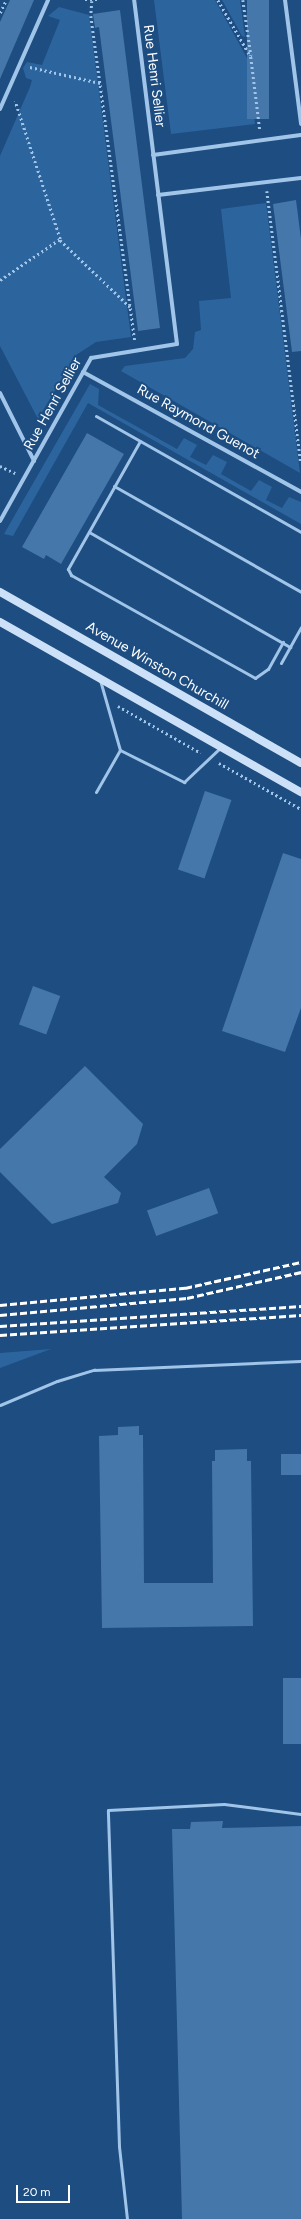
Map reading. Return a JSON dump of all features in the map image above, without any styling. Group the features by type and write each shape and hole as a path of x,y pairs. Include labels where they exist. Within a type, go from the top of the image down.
{"main road":[{"name":"Avenue Winston Churchill","path":"0,592 301,763"},
{"path":"0,622 301,792"}],"street":[{"path":"0,109 48,0"},
{"name":"Rue Henri Sellier","path":"1,519 91,358 177,344 134,0"},
{"path":"285,0 301,124"},
{"path":"153,155 261,139 301,135"},
{"path":"158,195 301,178"},
{"name":"Rue Raymond Guenot","path":"83,372 301,492"},
{"path":"0,393 34,461"}],"lane":[{"path":"96,416 301,532"},
{"path":"140,441 68,569 71,575 255,678 268,669 283,642"},
{"path":"114,486 301,592"},
{"path":"89,532 290,647"},
{"path":"281,662 301,629"},
{"path":"96,792 120,750 100,678"},
{"path":"120,750 184,782 221,747"},
{"path":"0,1405 57,1380 94,1370 301,1361"},
{"path":"127,2219 119,2146 108,1810 224,1804 301,1814"}],"path":[{"path":"0,14 6,0"},
{"path":"85,0 98,0"},
{"path":"218,0 251,57"},
{"path":"243,0 261,139"},
{"path":"92,1 91,16 136,351"},
{"path":"20,64 100,83"},
{"path":"10,86 60,239 130,307"},
{"path":"266,182 301,463"},
{"path":"0,280 60,239"},
{"path":"0,466 25,477"},
{"path":"105,698 301,809"}],"shaded area":[{"path":"154,0 215,0 247,58 255,124 171,134"},
{"path":"222,0 240,0 245,37 242,36"},
{"path":"59,7 89,15 131,337 96,342 76,355 38,419 0,346 0,156 32,80 26,78 23,68 27,62 42,65 60,20 48,16"},
{"path":"266,203 300,473 121,371 125,366 185,358 193,349 195,332 201,330 199,301 231,298 221,209"},
{"path":"90,384 99,389 98,405 177,449 184,438 197,445 190,457 206,465 213,455 227,462 221,474 251,491 259,480 272,487 266,500 282,508 289,497 301,502 301,524 88,403 13,536 4,534"},
{"path":"51,1349 0,1368 0,1353"}],"building":[{"path":"10,0 34,0 0,79 0,22"},
{"path":"247,0 269,0 269,119 247,119"},
{"path":"120,10 160,328 138,331 99,27 95,28 93,14"},
{"path":"296,200 301,239 301,351 292,352 273,204"},
{"path":"87,433 124,454 61,564 46,555 44,559 22,547"},
{"path":"205,791 231,800 204,879 178,869"},
{"path":"283,853 301,859 301,1008 285,1052 222,1031"},
{"path":"33,986 60,996 46,1034 19,1025"},
{"path":"85,1066 143,1124 137,1144 104,1177 121,1193 118,1203 52,1224 0,1172 0,1149"},
{"path":"209,1188 218,1213 156,1236 147,1211"},
{"path":"139,1426 139,1435 143,1435 144,1583 213,1583 212,1461 215,1461 215,1450 247,1449 247,1461 251,1461 253,1626 102,1628 99,1436 118,1435 118,1427"},
{"path":"281,1454 301,1454 301,1475 281,1475"},
{"path":"283,1678 301,1678 301,1744 283,1744"},
{"path":"223,1821 222,1828 301,1826 301,2219 182,2219 172,1829 190,1829 191,1822"}],"railway":[{"path":"0,1305 185,1288 301,1262"},
{"path":"0,1315 187,1298 301,1272"},
{"path":"0,1326 301,1306"},
{"path":"0,1335 301,1315"}]}
